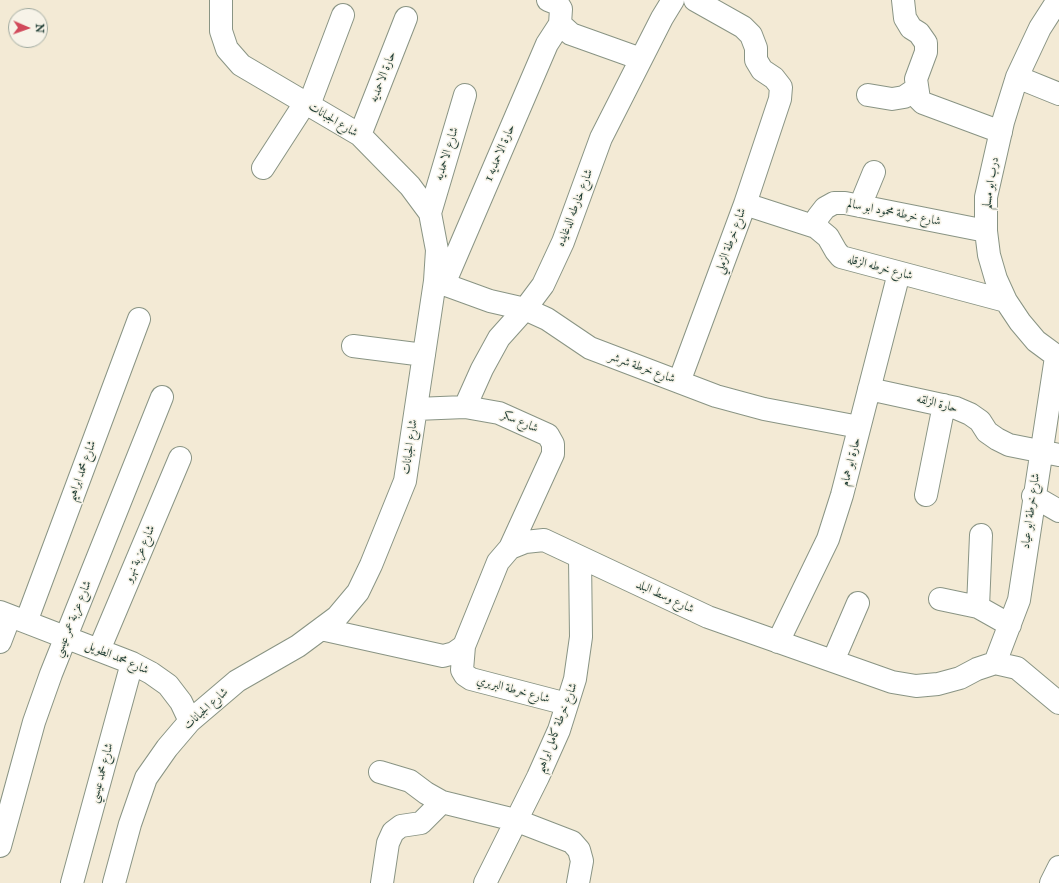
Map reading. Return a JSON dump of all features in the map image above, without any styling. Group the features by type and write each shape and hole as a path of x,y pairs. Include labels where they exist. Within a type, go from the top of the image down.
{"street":[{"name":"شارع الجبانات","path":"114,883 130,824 146,778 167,748 190,721 237,681 298,646 337,617 358,592 371,565 405,481 424,355 439,283 437,250 430,213 410,186 360,135 241,65 227,50 221,31 221,0"},
{"path":"548,0 558,4 561,9 560,24 571,34 641,59"},
{"name":"شارع خارطه الدغايده","path":"465,407 482,369 499,338 525,309 543,285 563,242 601,138 673,0"},
{"name":"شارع خرطة الزملي","path":"679,382 745,204 780,99 781,87 774,78 762,70 756,60 756,48 751,35 743,27 695,0"},
{"path":"903,0 905,18 911,28 920,33 926,43 926,52 916,78 916,89 919,99 923,103 1001,132"},
{"name":"درب ابو مسلم","path":"1057,357 1032,336 1020,322 1006,301 996,279 991,261 986,230 986,197 1001,132 1017,77 1040,28 1058,0"},
{"path":"263,168 307,104 343,15"},
{"name":"حارة الاحمديه","path":"360,135 406,18"},
{"name":"حارة الاحمديه 1","path":"439,283 547,44 560,24"},
{"path":"1017,77 1059,94"},
{"path":"868,95 892,99 904,97 916,89"},
{"name":"شارع الاحمديه","path":"430,213 465,95"},
{"path":"860,206 874,172"},
{"name":"شارع خرطة محمود ابو سالم","path":"816,227 818,217 825,208 834,203 860,206 986,230"},
{"name":"شارع خرطه الزقله","path":"745,204 816,227 828,237 836,252 841,257 1006,301"},
{"name":"حارة ابو همام","path":"778,642 828,538 842,495 899,273"},
{"name":"شارع خرطة شرشر","path":"439,283 490,301 525,309 547,319 590,348 716,396 764,408 860,427"},
{"name":"شارع محمد ابراهيم","path":"0,642 139,319"},
{"path":"352,346 424,355"},
{"name":"شارع خرطة ابو عياد","path":"995,663 1019,600 1034,496 1050,453 1057,357"},
{"name":"حارة الزلقه","path":"869,389 944,406 970,414 980,421 987,432 1009,445 1050,453"},
{"name":"شارع عزبة عمر عيسي","path":"0,846 34,722 66,637 162,398"},
{"path":"926,495 944,406"},
{"name":"شارع سكر","path":"416,409 465,407 499,413 548,435 553,444 553,454 510,548"},
{"name":"شارع عزبة نهرو","path":"99,650 180,458"},
{"path":"1034,496 1059,511"},
{"path":"978,607 981,534"},
{"name":"شارع وسط البلد","path":"510,548 525,542 544,540 708,617 892,682 916,686 938,684 960,678 977,669 995,663"},
{"path":"321,629 443,656 454,653 464,646 498,562 510,548"},
{"name":"شارع خرطة كامل ابراهيم","path":"485,883 515,820 538,777 558,730 575,679 581,637 580,558"},
{"path":"940,599 978,607 1010,625"},
{"path":"833,661 858,603"},
{"name":"شارع محمد الطويل","path":"12,617 132,663 152,673 168,685 181,702 190,721"},
{"name":"شارع خرطة البربري","path":"464,646 462,670 465,675 471,679 567,704"},
{"name":"شارع محمد عيسي","path":"72,883 132,663"},
{"path":"995,663 1017,668 1059,704"},
{"path":"380,772 410,781 426,793 442,802 515,820 572,842 579,850 582,860 578,883"},
{"path":"382,883 388,843 393,832 401,826 421,822 442,802"}]}
